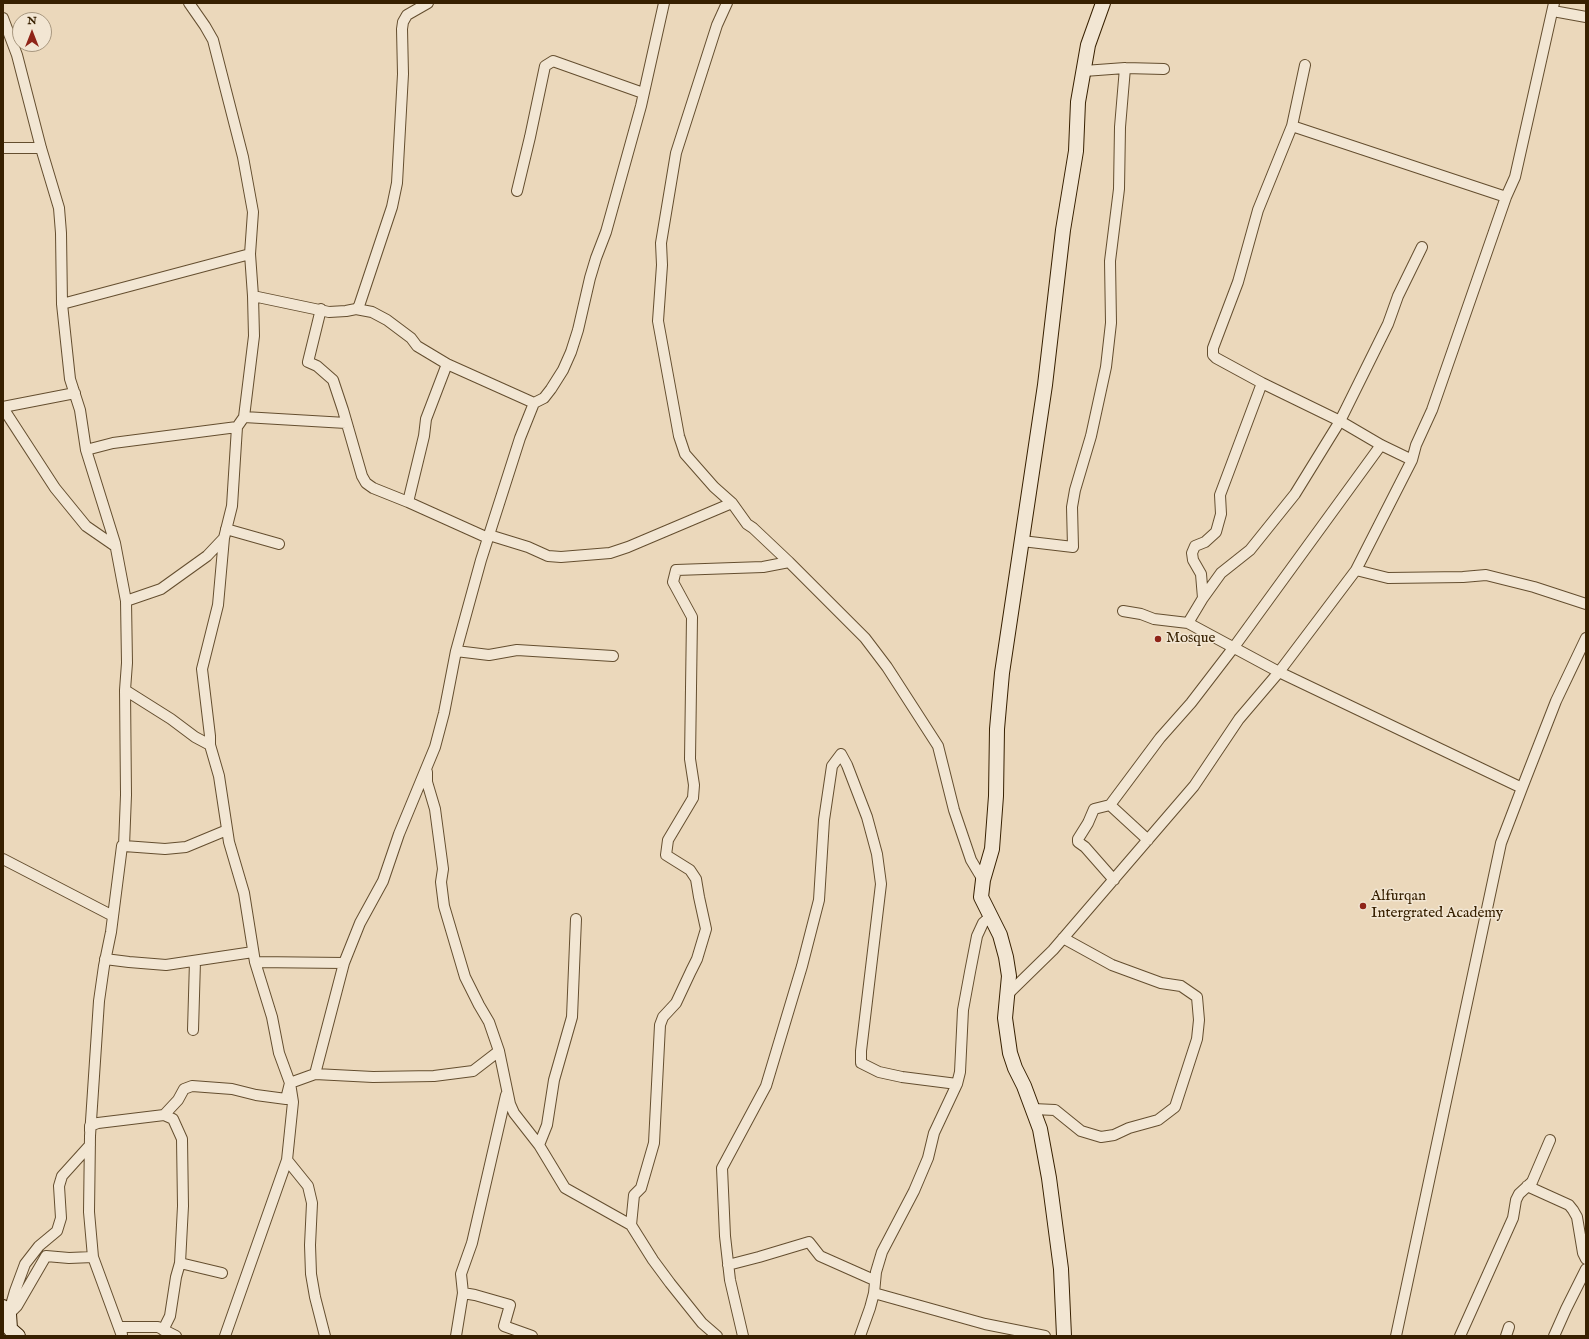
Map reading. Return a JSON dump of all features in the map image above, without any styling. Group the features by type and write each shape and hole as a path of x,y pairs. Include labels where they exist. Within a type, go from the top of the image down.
{"street":[{"path":"189,3 213,40 243,157 253,212 250,254 254,296 254,336 244,417 237,427 232,506 225,533 218,605 202,669 210,744 219,776 228,842 244,893 254,957 272,1017 279,1053 290,1083 293,1102 287,1160 225,1336"},
{"path":"356,309 361,304 392,207 397,183 403,74 403,22 407,15 428,3"},
{"path":"316,1074 344,963 360,923 383,881 399,834 435,747 444,713 456,651 511,465 534,403 544,398 551,389 563,370 571,352 596,258 606,232 643,93 664,3"},
{"path":"727,3 715,31 676,153 661,243 662,265 658,320 675,417 684,454 714,488 732,503 747,524 789,562 865,638 887,667 938,746 954,810 971,860 983,880"},
{"path":"1064,1336 1061,1269 1052,1198 1040,1129 1010,1053 1005,1018 1009,976 1006,957 1000,935 981,897 983,880 992,849 996,796 997,729 1002,673 1045,385 1063,230 1076,151 1078,102 1088,46 1103,3"},
{"path":"1007,995 1053,950 1194,786 1239,720 1279,672 1356,570 1412,460 1416,445 1432,410 1506,197 1515,177 1534,87 1554,7 1586,17"},
{"path":"3,18 16,55 59,208 62,233 62,304 70,379 80,410 86,450 115,546 126,601 127,663 125,690 126,795 124,846 122,846 113,916 99,1002 90,1140 62,1176 59,1186 61,1218 57,1231 39,1246 25,1264 11,1305 6,1311"},
{"path":"517,191 545,66 553,61 643,93"},
{"path":"1305,65 1292,126 1258,210 1238,282 1213,348 1213,355 1262,383 1340,421 1381,445 1412,460"},
{"path":"1084,71 1125,68 1164,68"},
{"path":"1022,541 1073,547 1072,507 1075,490 1091,436 1106,367 1110,323 1110,261 1119,189 1120,127 1125,68"},
{"path":"1292,126 1506,197"},
{"path":"3,148 41,148"},
{"path":"1188,623 1221,572 1250,550 1295,494 1340,421 1388,324 1398,296 1422,247"},
{"path":"62,304 250,254"},
{"path":"254,296 330,312 356,309 372,312 388,320 411,338 417,346 447,364 534,403"},
{"path":"321,309 308,362 317,366 333,380 362,476 366,483 373,488 489,537 528,547 548,556 561,557 610,553 628,547 732,503"},
{"path":"408,502 424,436 426,419 447,364"},
{"path":"1203,598 1201,574 1193,560 1192,553 1195,546 1205,542 1216,532 1222,514 1220,495 1262,383"},
{"path":"75,393 3,408 55,488 86,526 115,546"},
{"path":"244,417 346,423"},
{"path":"86,450 113,443 237,427"},
{"path":"1114,880 1085,847 1078,842 1078,839 1088,823 1094,809 1110,805 1160,738 1191,703 1234,647 1381,445"},
{"path":"126,601 161,589 207,556 225,533"},
{"path":"225,533 279,544"},
{"path":"631,1225 634,1195 641,1188 654,1143 660,1025 663,1017 676,1003 697,960 706,929 698,898 696,880 690,870 666,855 668,840 694,798 694,785 690,759 692,617 673,582 676,570 763,567 789,562"},
{"path":"1356,570 1388,578 1463,577 1486,575 1534,587 1586,604"},
{"path":"1123,611 1141,614 1154,619 1188,623 1279,672 1522,788"},
{"path":"1396,1336 1501,843 1556,701 1586,638"},
{"path":"456,651 489,655 517,650 613,656"},
{"path":"125,690 171,719 195,737 210,744"},
{"path":"744,1336 732,1292 728,1265 725,1236 722,1168 766,1086 802,966 819,900 824,820 832,766 841,754 848,765 867,817 877,854 880,884 861,1051 861,1063 879,1072 902,1077 957,1084"},
{"path":"428,766 427,782 435,809 443,869 441,882 444,906 465,977 489,1022 499,1050 510,1104 514,1113 539,1145 565,1188 631,1225 653,1260 670,1283 702,1323 717,1336"},
{"path":"1110,805 1148,840"},
{"path":"124,846 165,849 186,847 227,830"},
{"path":"3,859 113,916"},
{"path":"860,1336 874,1293 874,1280 882,1252 914,1191 928,1158 934,1133 957,1084 960,1072 963,1010 977,936 983,923 991,916"},
{"path":"539,1145 547,1125 554,1080 572,1017 576,919"},
{"path":"1033,1109 1055,1110 1081,1132 1101,1136 1114,1135 1129,1128 1158,1120 1175,1107 1197,1039 1199,1020 1197,997 1181,986 1161,983 1112,965 1063,938"},
{"path":"105,959 166,965 195,961 254,957 344,963"},
{"path":"193,1030 195,961"},
{"path":"290,1083 316,1074 373,1077 434,1076 472,1071 499,1050"},
{"path":"164,1115 178,1100 184,1089 192,1086 232,1089 256,1095 286,1099 290,1083"},
{"path":"456,1336 463,1293 461,1274 472,1243 507,1090"},
{"path":"122,1335 93,1257 89,1212 90,1126 98,1123 164,1115 173,1119 182,1139 183,1206 180,1263 176,1277 170,1316 163,1330"},
{"path":"1460,1336 1513,1218 1516,1200 1532,1182 1550,1140"},
{"path":"287,1160 308,1186 312,1203 310,1245 311,1274 315,1298 323,1322 325,1336"},
{"path":"1527,1186 1569,1206 1573,1210 1577,1217 1583,1254 1586,1259"},
{"path":"728,1265 809,1242 820,1256 874,1280"},
{"path":"6,1311 17,1306 46,1256 69,1258 93,1257"},
{"path":"180,1263 222,1273"},
{"path":"1554,1336 1586,1268"},
{"path":"463,1293 510,1305 504,1326 532,1336"},
{"path":"874,1293 985,1324 1045,1336"},
{"path":"6,1311 12,1334"},
{"path":"122,1335 121,1327 158,1327 176,1336"}],"place":[{"name":"Mosque","path":"1158,639"},
{"name":"Alfurqan Intergrated Academy","path":"1363,906"}]}
